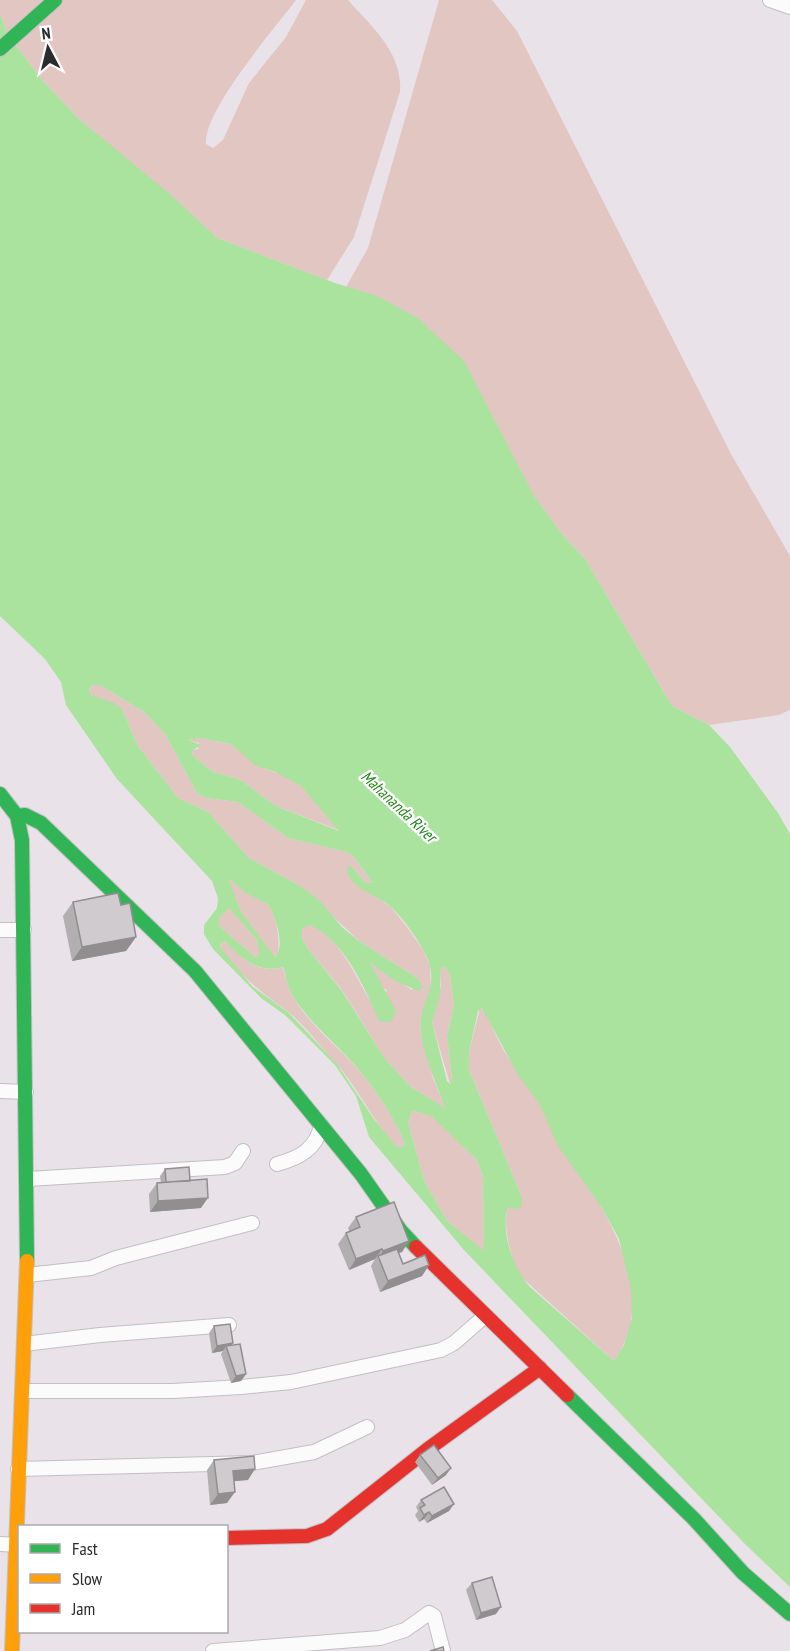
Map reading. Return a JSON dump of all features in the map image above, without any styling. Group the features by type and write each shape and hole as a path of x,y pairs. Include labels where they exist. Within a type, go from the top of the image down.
{"street":[{"path":"0,49 55,0"},
{"path":"770,0 790,8"},
{"path":"0,794 17,816 22,840 28,1179 27,1275 12,1651"},
{"path":"17,816 25,814 41,823 195,971 361,1174 401,1231 694,1520 743,1573 790,1614"},
{"path":"0,930 24,930"},
{"path":"0,1091 26,1092"},
{"path":"277,1164 294,1160 312,1147 321,1125"},
{"path":"28,1179 225,1167 235,1163 243,1151"},
{"path":"27,1275 91,1268 116,1258 252,1223"},
{"path":"22,1391 136,1389 174,1391 291,1382 441,1350 454,1343 485,1316"},
{"path":"24,1344 100,1335 230,1325"},
{"path":"228,1538 307,1536 327,1529 428,1449 540,1368"},
{"path":"18,1469 261,1462 314,1452 367,1427"},
{"path":"0,1544 17,1545"},
{"path":"213,1651 372,1645 397,1634 429,1613 435,1618 443,1651"}],"shaded area":[{"path":"0,0 296,0 242,70 216,112 208,129 206,144 213,148 223,140 249,83 286,37 306,0 348,0 376,31 391,53 400,78 400,92 354,237 327,280 217,238 79,119 43,81 7,34 0,13"},
{"path":"439,0 492,0 517,31 731,454 790,556 790,710 779,715 709,725 672,706 585,559 561,533 533,494 346,287 368,248"},
{"path":"92,685 100,685 144,712 165,734 197,793 206,798 238,802 288,838 347,852 353,856 373,883 366,883 351,866 368,891 391,907 423,950 430,966 431,992 420,1024 421,1035 433,1078 446,1109 411,1087 385,1059 342,990 308,949 302,938 301,928 310,924 330,939 346,958 371,1002 387,991 378,983 370,963 412,990 417,978 359,941 302,887 249,858 208,812 178,798 138,746 122,709 91,695 89,691"},
{"path":"200,738 231,744 265,769 284,775 301,786 341,831 276,806 239,779 213,772 192,755 193,750 198,749 199,743 187,740"},
{"path":"227,877 247,893 269,905 278,935 278,954 274,957 241,912"},
{"path":"229,907 257,940 261,955 255,957 219,926 218,918"},
{"path":"226,942 251,964 266,969 282,967 290,990 299,1006 317,1028 358,1069 378,1095 405,1143 403,1147 397,1147 388,1137 343,1071 303,1026 234,966 220,947 221,943"},
{"path":"441,967 446,968 450,976 454,1006 447,1036 452,1079 450,1084 432,1022 441,986"},
{"path":"480,1008 486,1011 504,1050 545,1111 599,1203 624,1255 631,1282 632,1309 627,1335 614,1361 518,1274 510,1250 506,1215 508,1207 512,1207 521,1195 469,1070 469,1052"},
{"path":"412,1111 431,1115 477,1160 483,1176 484,1252 447,1221 428,1188 408,1122"}],"water":[{"name":"Mahananda River","path":"0,13 7,34 43,81 79,119 171,195 217,238 335,283 377,296 419,319 464,361 533,494 561,533 585,559 672,706 709,725 730,747 778,813 790,834 790,1587 745,1544 464,1250 369,1137 356,1096 335,1065 285,1015 261,998 213,949 204,934 204,925 217,908 218,898 212,881 117,779 66,705 61,682 45,659 0,616","holes":["92,685 100,685 144,712 165,734 197,793 206,798 238,802 288,838 347,852 353,856 373,883 366,883 351,866 347,867 351,880 395,910 416,938 429,963 431,984 422,1012 421,1034 428,1063 445,1108 411,1087 385,1059 342,991 308,949 302,938 302,928 310,925 323,933 344,954 380,1022 391,1022 396,1011 370,963 397,982 419,991 423,987 417,978 359,941 343,928 318,899 302,887 249,858 208,812 178,798 138,746 122,709 114,703 91,695 89,690","200,738 231,744 256,766 276,772 301,786 339,831 276,806 239,779 213,772 192,755 193,750 201,745 188,740","228,878 246,893 269,905 280,939 280,946 275,957 241,912","229,908 257,940 260,955 255,957 219,926 219,918","226,942 244,959 258,967 274,969 283,967 290,990 299,1005 358,1069 378,1095 405,1143 403,1147 397,1147 374,1119 337,1064 289,1013 252,986 220,947 221,943","441,967 446,968 450,976 454,1006 447,1036 452,1079 450,1084 447,1081 432,1022 440,995","482,1008 518,1075 539,1103 558,1146 602,1208 619,1239 631,1289 632,1318 624,1345 614,1361 530,1287 513,1260 507,1238 506,1217 508,1207 517,1209 522,1205 521,1195 469,1070 469,1052 478,1011","412,1111 430,1115 477,1160 483,1176 484,1251 447,1221 423,1177 408,1122"]}],"building":[{"path":"118,893 121,905 130,903 136,937 82,947 73,902"},
{"path":"189,1167 190,1181 166,1182 165,1169"},
{"path":"207,1179 208,1198 158,1201 157,1183"},
{"path":"394,1202 409,1241 356,1259 346,1233 360,1227 356,1217"},
{"path":"397,1249 403,1264 425,1255 429,1265 388,1281 378,1256"},
{"path":"230,1324 233,1343 217,1346 214,1326"},
{"path":"240,1344 246,1374 236,1376 226,1346"},
{"path":"434,1445 451,1468 438,1478 420,1455"},
{"path":"254,1456 255,1469 233,1471 235,1492 218,1494 214,1460"},
{"path":"444,1487 454,1504 432,1516 429,1512 424,1515 420,1508 425,1505 421,1500"},
{"path":"492,1577 501,1607 481,1613 472,1583"},
{"path":"443,1647 444,1651 430,1651"}],"traffic: fast":[{"path":"0,49 55,0"},
{"path":"0,794 17,816 22,840 27,1261"},
{"path":"17,816 25,815 41,823 195,971 361,1174 401,1231 416,1247"},
{"path":"567,1395 694,1519 743,1573 790,1614"}],"traffic: slow":[{"path":"12,1651 27,1261"}],"traffic: jam":[{"path":"416,1247 567,1395"},
{"path":"228,1538 307,1536 327,1529 428,1449 540,1368"}]}
